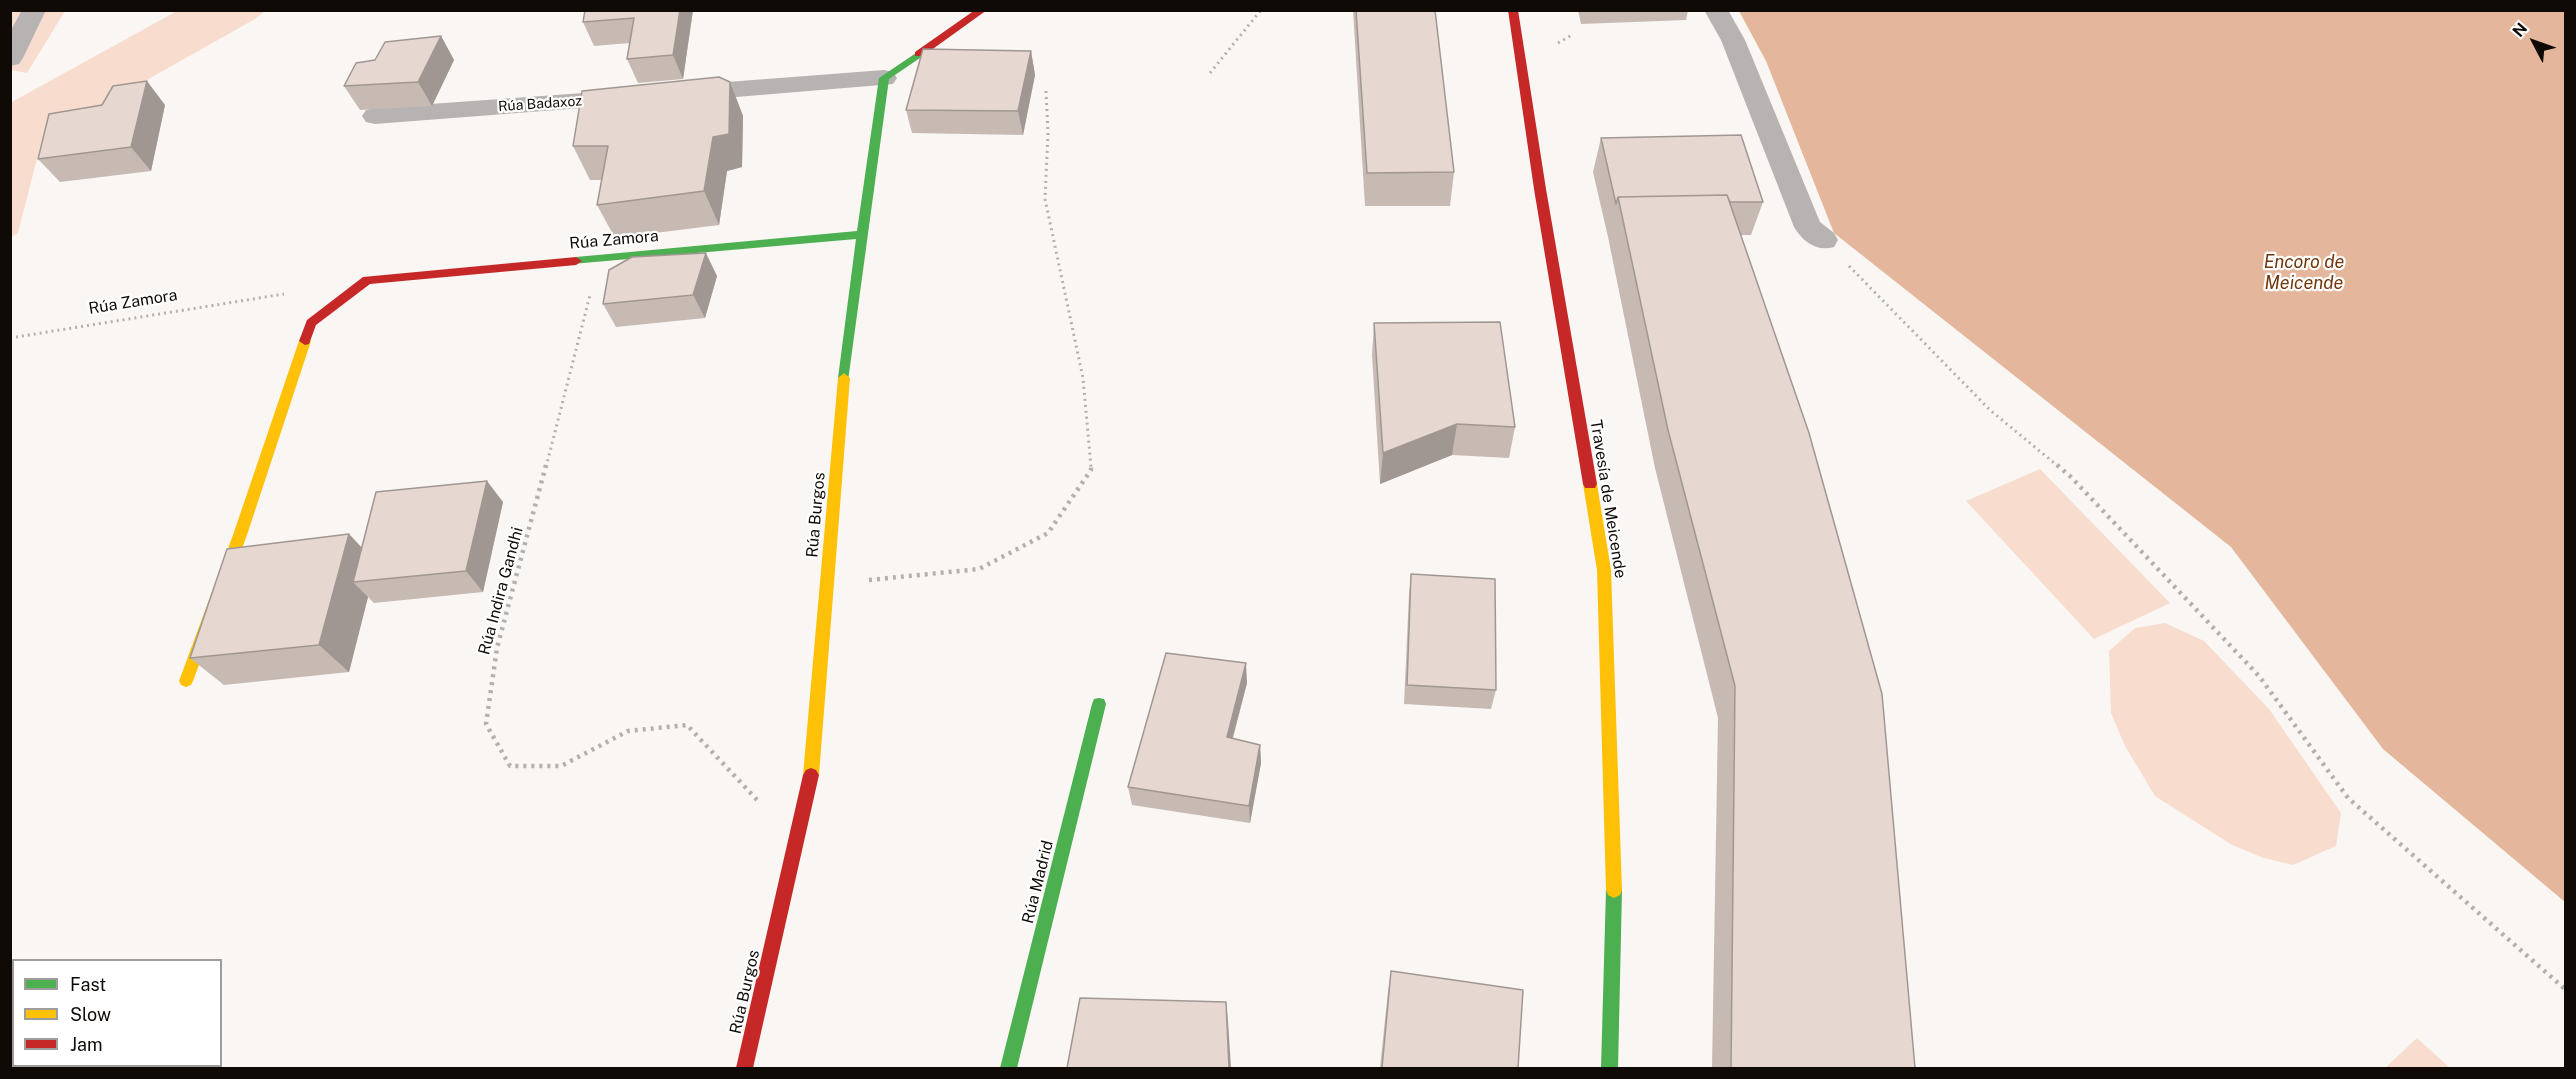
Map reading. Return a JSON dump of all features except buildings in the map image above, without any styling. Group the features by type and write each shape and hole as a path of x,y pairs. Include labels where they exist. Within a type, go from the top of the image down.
{"street":[{"path":"10,58 34,10"},
{"path":"884,78 982,10"},
{"name":"Travesía de Meicende","path":"1514,10 1540,189 1604,570 1614,904 1609,1068"},
{"path":"1716,10 1733,40 1808,226 1824,240"},
{"name":"Rúa Badaxoz","path":"375,116 884,78"},
{"name":"Rúa Burgos","path":"744,1068 811,778 847,341 884,78"},
{"name":"Rúa Zamora","path":"186,681 240,536 311,323 367,280 863,234"},
{"name":"Rúa Madrid","path":"1008,1068 1099,704"}],"path":[{"path":"1210,73 1261,10"},
{"path":"827,584 979,569 1048,533 1091,470 1083,378 1045,199 1048,133 1046,91"},
{"path":"1824,240 1990,410 2071,477 2251,667 2348,798 2565,990"},
{"name":"Rúa Indira Gandhi","path":"599,258 516,583 497,648 486,724 510,766 561,766 628,731 687,725 796,842"},
{"name":"Rúa Zamora","path":"10,339 287,293"}],"shaded area":[{"path":"10,11 65,11 27,73 11,70"},
{"path":"177,11 265,11 255,19 42,139 18,233 11,237 10,103"},
{"path":"2040,469 2170,603 2094,639 1966,501"},
{"path":"2165,623 2204,641 2269,709 2341,813 2336,846 2293,865 2264,858 2232,845 2155,796 2125,746 2111,713 2109,651 2135,628"},
{"path":"2417,1038 2450,1068 2385,1068"}],"water":[{"name":"Encoro de Meicende","path":"1739,11 2565,11 2565,902 2383,749 2231,547 1834,233 1766,61"}],"traffic: fast":[{"path":"844,378 847,341 884,78 919,54"},
{"path":"576,261 863,234"},
{"path":"1008,1068 1099,704"},
{"path":"1609,1068 1614,890"}],"traffic: slow":[{"path":"186,681 240,535 305,341"},
{"path":"811,775 844,378"},
{"path":"1590,484 1604,570 1614,890"}],"traffic: jam":[{"path":"919,54 982,10"},
{"path":"1513,10 1540,189 1590,484"},
{"path":"305,341 311,323 367,280 576,261"},
{"path":"744,1068 811,775"}]}
